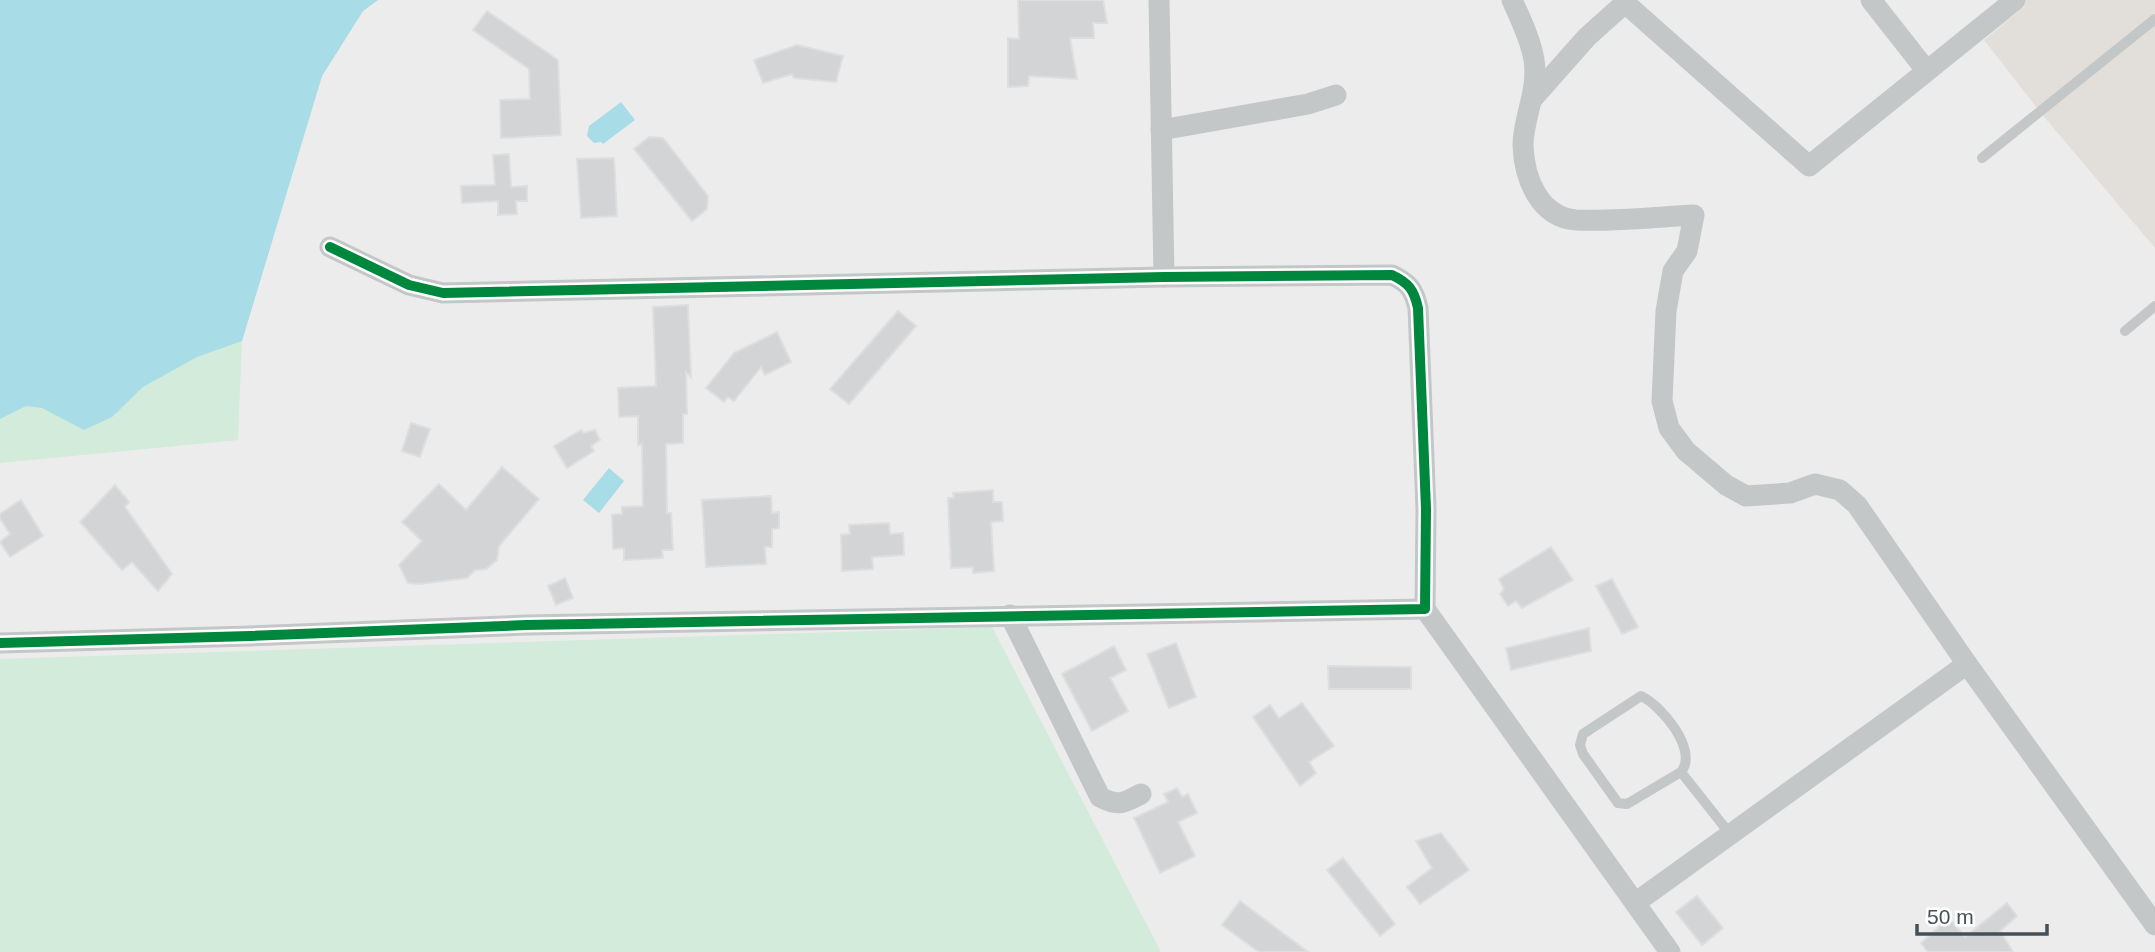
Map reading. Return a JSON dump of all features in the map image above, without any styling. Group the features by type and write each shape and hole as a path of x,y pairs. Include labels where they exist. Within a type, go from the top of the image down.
{"street":[{"path":"1159,0 1164,277"},
{"path":"1511,0 1534,61 1533,98 1523,142 1531,185 1538,198 1552,213 1575,220 1694,215 1687,251 1673,271 1666,311 1662,401 1669,428 1686,451 1726,485 1746,496 1790,494 1815,484 1840,489 1857,505 1967,664 2155,925"},
{"path":"1871,0 1926,70"},
{"path":"1533,98 1587,37 1625,4 1808,166 2015,0"},
{"path":"1161,130 1308,104 1336,95"},
{"path":"330,247 410,285 443,293 1164,277 1392,275 1405,281 1415,291 1418,308 1426,509 1425,609 1670,952"},
{"path":"0,643 538,625 1425,609"},
{"path":"1010,615 1100,797 1121,804 1141,794"},
{"path":"1635,902 1967,664"}],"lane":[{"path":"1982,158 2155,19"},
{"path":"2125,331 2155,306"},
{"path":"1641,696 1654,702 1685,746 1687,756 1685,768 1681,772 1627,804 1618,803 1583,754 1580,745 1583,734 1641,696"},
{"path":"1681,772 1730,834"}],"shaded area":[{"path":"2021,0 2155,0 2155,248 2045,118 1984,40 2025,6"}],"green space":[{"path":"378,0 363,11 322,76 242,341 238,440 0,463 0,236 312,22"},
{"path":"992,627 1161,952 0,952 0,659"}],"water":[{"path":"0,0 378,0 363,11 322,76 242,341 197,357 143,387 112,417 84,430 42,408 26,406 0,419"},
{"path":"621,102 635,120 603,144 594,143 587,136 589,126"},
{"path":"609,468 624,481 599,513 583,500"}],"building":[{"path":"1018,0 1103,0 1107,23 1093,23 1094,38 1070,38 1077,79 1029,76 1028,86 1008,87 1008,38 1019,39"},
{"path":"487,11 558,60 561,135 501,138 500,100 530,99 529,69 473,30"},
{"path":"797,45 843,56 836,82 794,78 792,74 763,83 754,60"},
{"path":"649,137 663,138 708,196 707,209 692,221 634,149"},
{"path":"509,154 511,187 527,186 527,201 516,201 517,214 498,215 498,201 462,203 461,186 495,185 493,155"},
{"path":"614,158 617,216 581,218 577,159"},
{"path":"688,305 691,377 686,372 687,414 683,414 683,443 666,444 667,513 671,513 673,550 662,550 663,558 624,560 624,548 613,549 612,515 622,514 622,507 643,506 642,444 638,445 638,416 619,417 618,388 656,386 653,307"},
{"path":"898,311 916,326 849,404 830,389"},
{"path":"777,332 791,362 765,375 761,367 734,401 728,397 724,402 706,388 734,353"},
{"path":"411,423 430,429 420,457 402,451"},
{"path":"581,430 583,433 595,430 600,440 591,446 594,451 567,468 554,446"},
{"path":"502,467 539,499 499,546 497,560 486,569 475,570 467,578 408,583 399,565 422,541 402,522 439,484 466,510"},
{"path":"115,485 129,502 125,507 172,574 158,591 132,562 122,570 80,522"},
{"path":"993,490 993,502 1002,502 1003,521 991,522 994,571 973,573 973,567 951,568 948,498 954,498 953,493"},
{"path":"771,496 772,513 779,512 779,528 772,529 772,547 765,547 766,564 706,567 702,500"},
{"path":"21,500 43,536 10,557 0,542 10,534 0,514"},
{"path":"889,523 890,534 903,533 904,555 872,557 873,569 842,571 841,535 850,534 849,525"},
{"path":"1551,547 1573,580 1522,608 1516,601 1508,606 1500,594 1504,589 1499,579"},
{"path":"565,578 573,598 556,605 548,586"},
{"path":"1612,579 1638,627 1622,634 1596,586"},
{"path":"1589,628 1591,651 1511,670 1506,648"},
{"path":"1176,643 1196,697 1169,708 1147,654"},
{"path":"1114,646 1126,670 1110,678 1128,711 1092,731 1062,674"},
{"path":"1328,666 1411,667 1411,689 1329,689"},
{"path":"1302,703 1334,746 1309,762 1316,773 1300,786 1253,717 1270,705 1279,718"},
{"path":"1177,788 1182,797 1188,794 1197,813 1178,822 1195,856 1160,873 1134,818 1168,802 1164,794"},
{"path":"1441,833 1469,870 1420,904 1407,887 1432,868 1416,841"},
{"path":"1343,858 1395,924 1380,936 1327,870"},
{"path":"1697,896 1723,928 1702,945 1676,912"},
{"path":"1240,901 1308,952 1259,952 1222,925"},
{"path":"2007,903 2017,916 2000,931 2013,952 1928,952 1921,943 1949,918 1965,937"}],"cycle path":[{"path":"0,643 526,625 1425,609 1426,509 1418,308 1410,288 1392,275 1164,277 443,293 409,285 330,247"}]}
